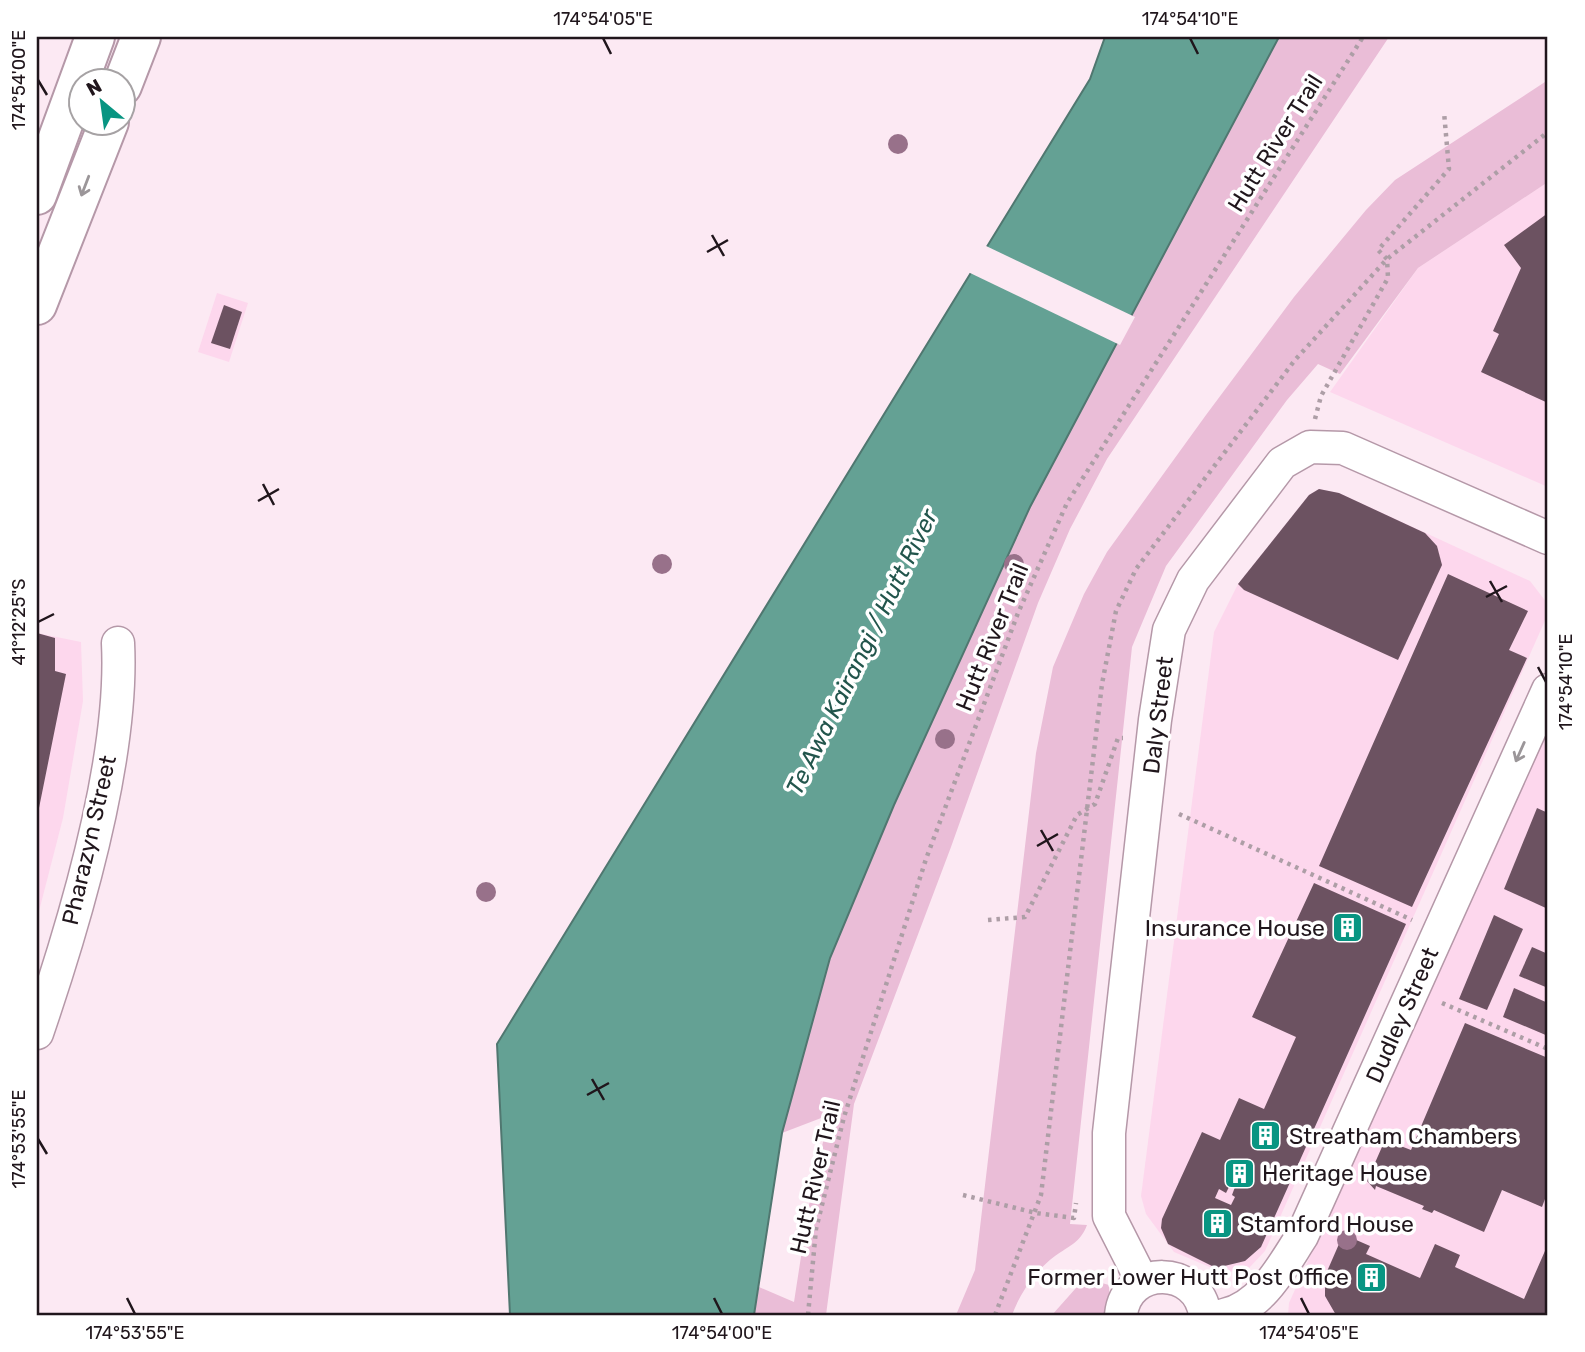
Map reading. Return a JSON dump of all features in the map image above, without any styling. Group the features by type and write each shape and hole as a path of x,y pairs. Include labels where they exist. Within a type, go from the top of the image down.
{"highway":[{"path":"37,195 95,37"},
{"path":"130,66 141,37"},
{"path":"37,304 103,136"}],"main road":[{"name":"Daly Street","path":"1142,1281 1109,1216 1109,1133 1154,720 1165,648 1184,596 1238,516 1282,463 1310,447 1343,448 1548,538"},
{"name":"Pharazyn Street","path":"37,1033 86,866 103,790 116,706 118,643"},
{"name":"Dudley Street","path":"1224,1315 1234,1313 1261,1293 1302,1236 1548,690"},
{"path":"1121,1315 1126,1298 1142,1281 1154,1277 1179,1279 1199,1295 1205,1315"}],"path":[{"name":"Hutt River Trail","path":"808,1315 816,1229 844,1117 926,859 1024,601 1067,503 1363,37"},
{"path":"1321,396 1388,278 1387,259 1378,250 1449,169 1444,112"},
{"path":"988,919 1025,917 1077,815 1095,804 1118,738 1127,738 1126,747"},
{"path":"1179,814 1416,921"},
{"path":"1442,1003 1548,1049"},
{"path":"963,1195 1036,1213 1074,1218 1076,1203"}],"shaded area":[{"path":"1279,37 1389,37 1107,459 1070,529 1038,603 951,847 854,1104 826,1315 754,1315 759,1287 794,1302 809,1205 829,1115 782,1133 830,958 894,805 1030,507"},
{"path":"1548,80 1548,182 1418,268 1340,374 1318,364 1287,400 1166,566 1132,647 1070,1224 1087,1225 1078,1240 1035,1275 1012,1315 956,1315 975,1270 1036,753 1053,667 1084,594 1107,552 1206,415 1294,297 1366,210 1395,180"},
{"path":"1548,182 1548,487 1330,392 1418,268"},
{"path":"217,293 248,303 229,362 198,352"},
{"path":"1319,489 1339,493 1530,581 1547,603 1547,616 1265,1251 1249,1268 1224,1273 1174,1252 1146,1214 1141,1196 1214,632 1238,584 1309,495"},
{"path":"37,633 81,642 83,701 63,818 37,919"},
{"path":"1548,727 1548,1315 1288,1315 1289,1303"},
{"path":"1091,1280 1109,1285 1109,1315 1052,1315 1076,1288"}],"water":[{"name":"Te Awa Kairangi / Hutt River","path":"1105,37 1279,37 1030,507 894,805 830,958 782,1133 754,1315 510,1315 497,1044 1090,79"}],"pier":[{"path":"984,245 1135,317 1120,345 968,272"}],"building":[{"path":"1548,213 1548,403 1481,372 1499,334 1493,331 1521,268 1504,245"},
{"path":"224,305 242,312 230,349 211,343"},
{"path":"1319,489 1339,493 1425,533 1437,546 1442,565 1398,660 1244,590 1238,584 1309,495"},
{"path":"1448,574 1528,611 1509,650 1527,658 1412,907 1319,866"},
{"path":"37,633 55,638 55,671 66,674 38,813"},
{"path":"1537,808 1548,813 1548,909 1504,889"},
{"path":"1314,883 1406,924 1261,1247 1245,1261 1216,1268 1168,1244 1161,1228 1162,1219 1202,1132 1220,1140 1239,1098 1264,1109 1296,1037 1252,1017","holes":["1230,1185 1235,1187 1232,1195 1235,1197 1231,1205 1215,1198 1219,1189 1226,1193"]},
{"path":"1494,915 1523,929 1487,1010 1459,999"},
{"path":"1532,947 1548,954 1548,988 1519,976"},
{"path":"1514,988 1548,1003 1548,1036 1503,1017"},
{"path":"1465,1023 1548,1058 1548,1191 1542,1207 1502,1190 1484,1232 1434,1210 1432,1213 1422,1209 1424,1206 1376,1186 1375,1190 1367,1181 1385,1140 1411,1150"},
{"name":"Former Lower Hutt Post Office","path":"1354,1239 1370,1246 1366,1254 1420,1278 1435,1244 1460,1255 1455,1267 1524,1299 1548,1244 1548,1315 1336,1315 1325,1296 1325,1276 1339,1244 1349,1249"}],"place":[{"name":"Insurance House","path":"1348,928"},
{"name":"Streatham Chambers","path":"1266,1136"},
{"name":"Heritage House","path":"1239,1173"},
{"name":"Stamford House","path":"1217,1224"},
{"name":"Former Lower Hutt Post Office","path":"1372,1277"}]}
